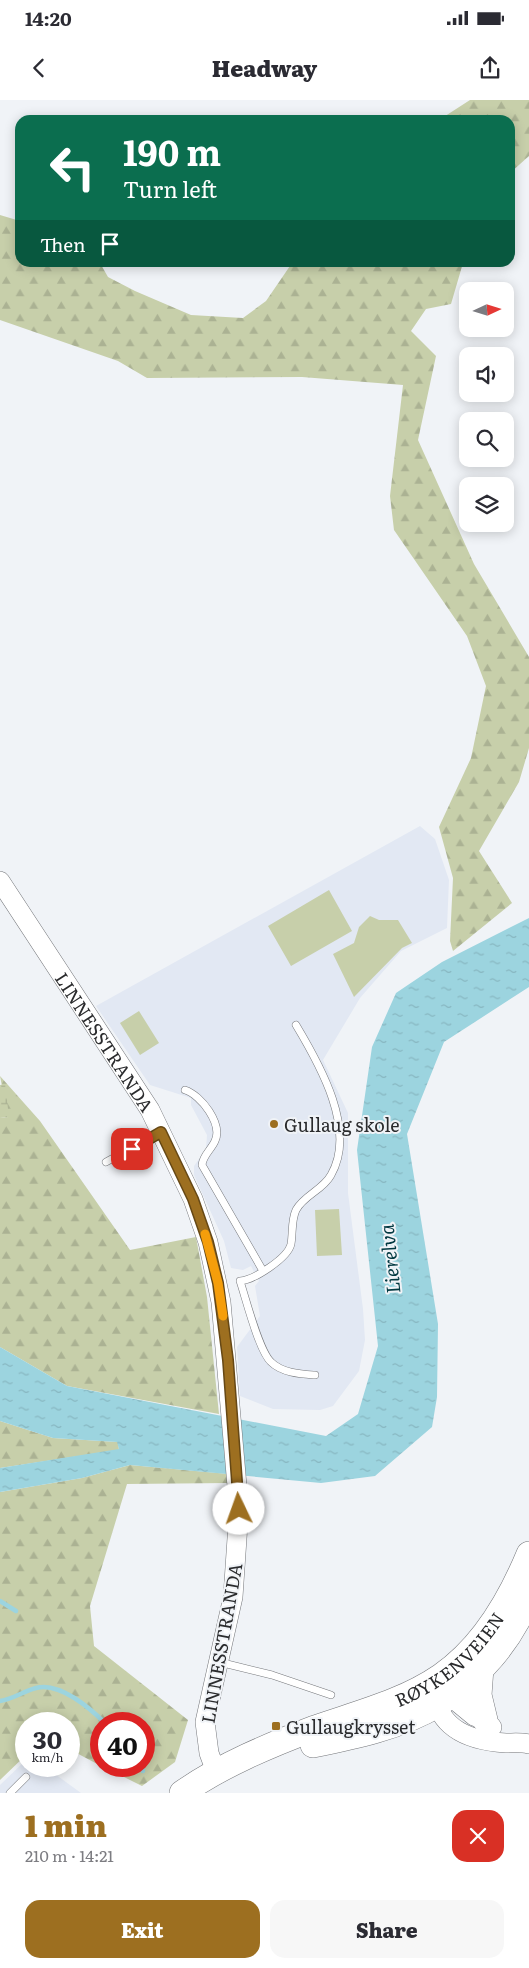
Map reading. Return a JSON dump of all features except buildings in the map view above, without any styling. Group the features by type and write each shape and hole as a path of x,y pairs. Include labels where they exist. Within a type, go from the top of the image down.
{"highway":[{"name":"RØYKENVEIEN","path":"439,1694 463,1656 495,1619 520,1577 529,1554"},
{"name":"RØYKENVEIEN","path":"182,1793 216,1772 251,1756 317,1744 374,1730 439,1694 480,1668 499,1648 516,1623 529,1595"},
{"path":"480,1668 479,1694 485,1720"}],"street":[{"name":"LINNESSTRANDA","path":"0,881 106,1042 161,1132 193,1199 208,1242 221,1302 238,1480 239,1526 236,1574 205,1722 209,1753 216,1772"},
{"path":"439,1694 474,1716 485,1720 499,1731 527,1743"},
{"path":"439,1694 445,1721 455,1730 493,1741 527,1743"}],"lane":[{"path":"296,1025 324,1075 332,1098 340,1140 337,1162 328,1181 301,1203 296,1212 291,1246 282,1257 263,1271 248,1280 240,1282 264,1352 271,1362 290,1372 315,1375"},
{"path":"186,1090 198,1099 214,1122 217,1136 202,1165 263,1271"},
{"path":"106,1162 161,1132"},
{"path":"218,1662 263,1672 331,1695"},
{"path":"10,1793 26,1777"}],"shaded area":[{"name":"Gullaug skole","path":"420,826 435,839 449,880 447,928 401,951 360,998 323,1060 348,1113 348,1193 363,1309 365,1340 359,1371 333,1406 320,1410 273,1409 240,1396 237,1347 260,1316 255,1286 259,1281 251,1266 243,1270 231,1268 224,1241 194,1175 194,1166 206,1149 207,1135 191,1105 191,1098 150,1085 96,1006"},
{"path":"15,1771 15,1777 59,1777 81,1793 0,1793 0,1785"}],"green space":[{"path":"470,100 529,100 529,156 515,169 515,115 447,115"},
{"path":"0,215 15,220 15,267 102,267 108,277 191,315 243,318 266,301 289,267 462,267 451,304 426,309 411,331 436,356 418,440 474,564 529,657 529,748 519,782 479,851 512,903 453,951 450,941 453,878 439,827 471,758 486,686 467,636 394,530 390,496 403,385 302,377 147,378 118,361 0,320"},
{"path":"329,890 352,931 291,966 268,926"},
{"path":"370,916 379,920 398,920 412,943 402,948 354,997 333,954 354,943 359,927"},
{"path":"139,1011 159,1043 140,1055 120,1023"},
{"path":"0,1076 40,1121 130,1250 196,1237 207,1297 219,1414 67,1386 0,1347 0,1118 8,1117"},
{"path":"5,1084 9,1117 0,1118 0,1085"},
{"path":"339,1209 342,1255 317,1256 315,1210"},
{"path":"0,1421 53,1438 118,1442 119,1450 0,1468"},
{"path":"130,1465 229,1474 230,1483 127,1484 90,1606 94,1646 188,1720 175,1762 155,1777 155,1712 90,1712 90,1760 80,1755 80,1712 15,1712 15,1766 0,1780 0,1492 82,1478"},
{"path":"124,1777 154,1777 142,1786"}],"water":[{"name":"Lierelva","path":"529,918 529,987 444,1042 407,1134 438,1324 437,1397 432,1427 375,1476 321,1483 130,1465 82,1478 0,1492 0,1468 119,1449 117,1442 53,1438 0,1421 0,1347 67,1386 326,1436 358,1414 378,1346 357,1150 372,1047 396,993 442,962"}],"waterway":[{"path":"0,1601 16,1611"},
{"path":"0,1701 36,1688 45,1687 64,1692 93,1712"}],"slow traffic":[{"path":"205,1234 218,1283 223,1316"}],"place":[{"name":"Gullaug skole","path":"274,1124"},
{"name":"Gullaugkrysset","path":"276,1726"}],"route":[{"path":"132,1149 161,1132 193,1199 208,1242 218,1283 228,1360 239,1509"}]}
